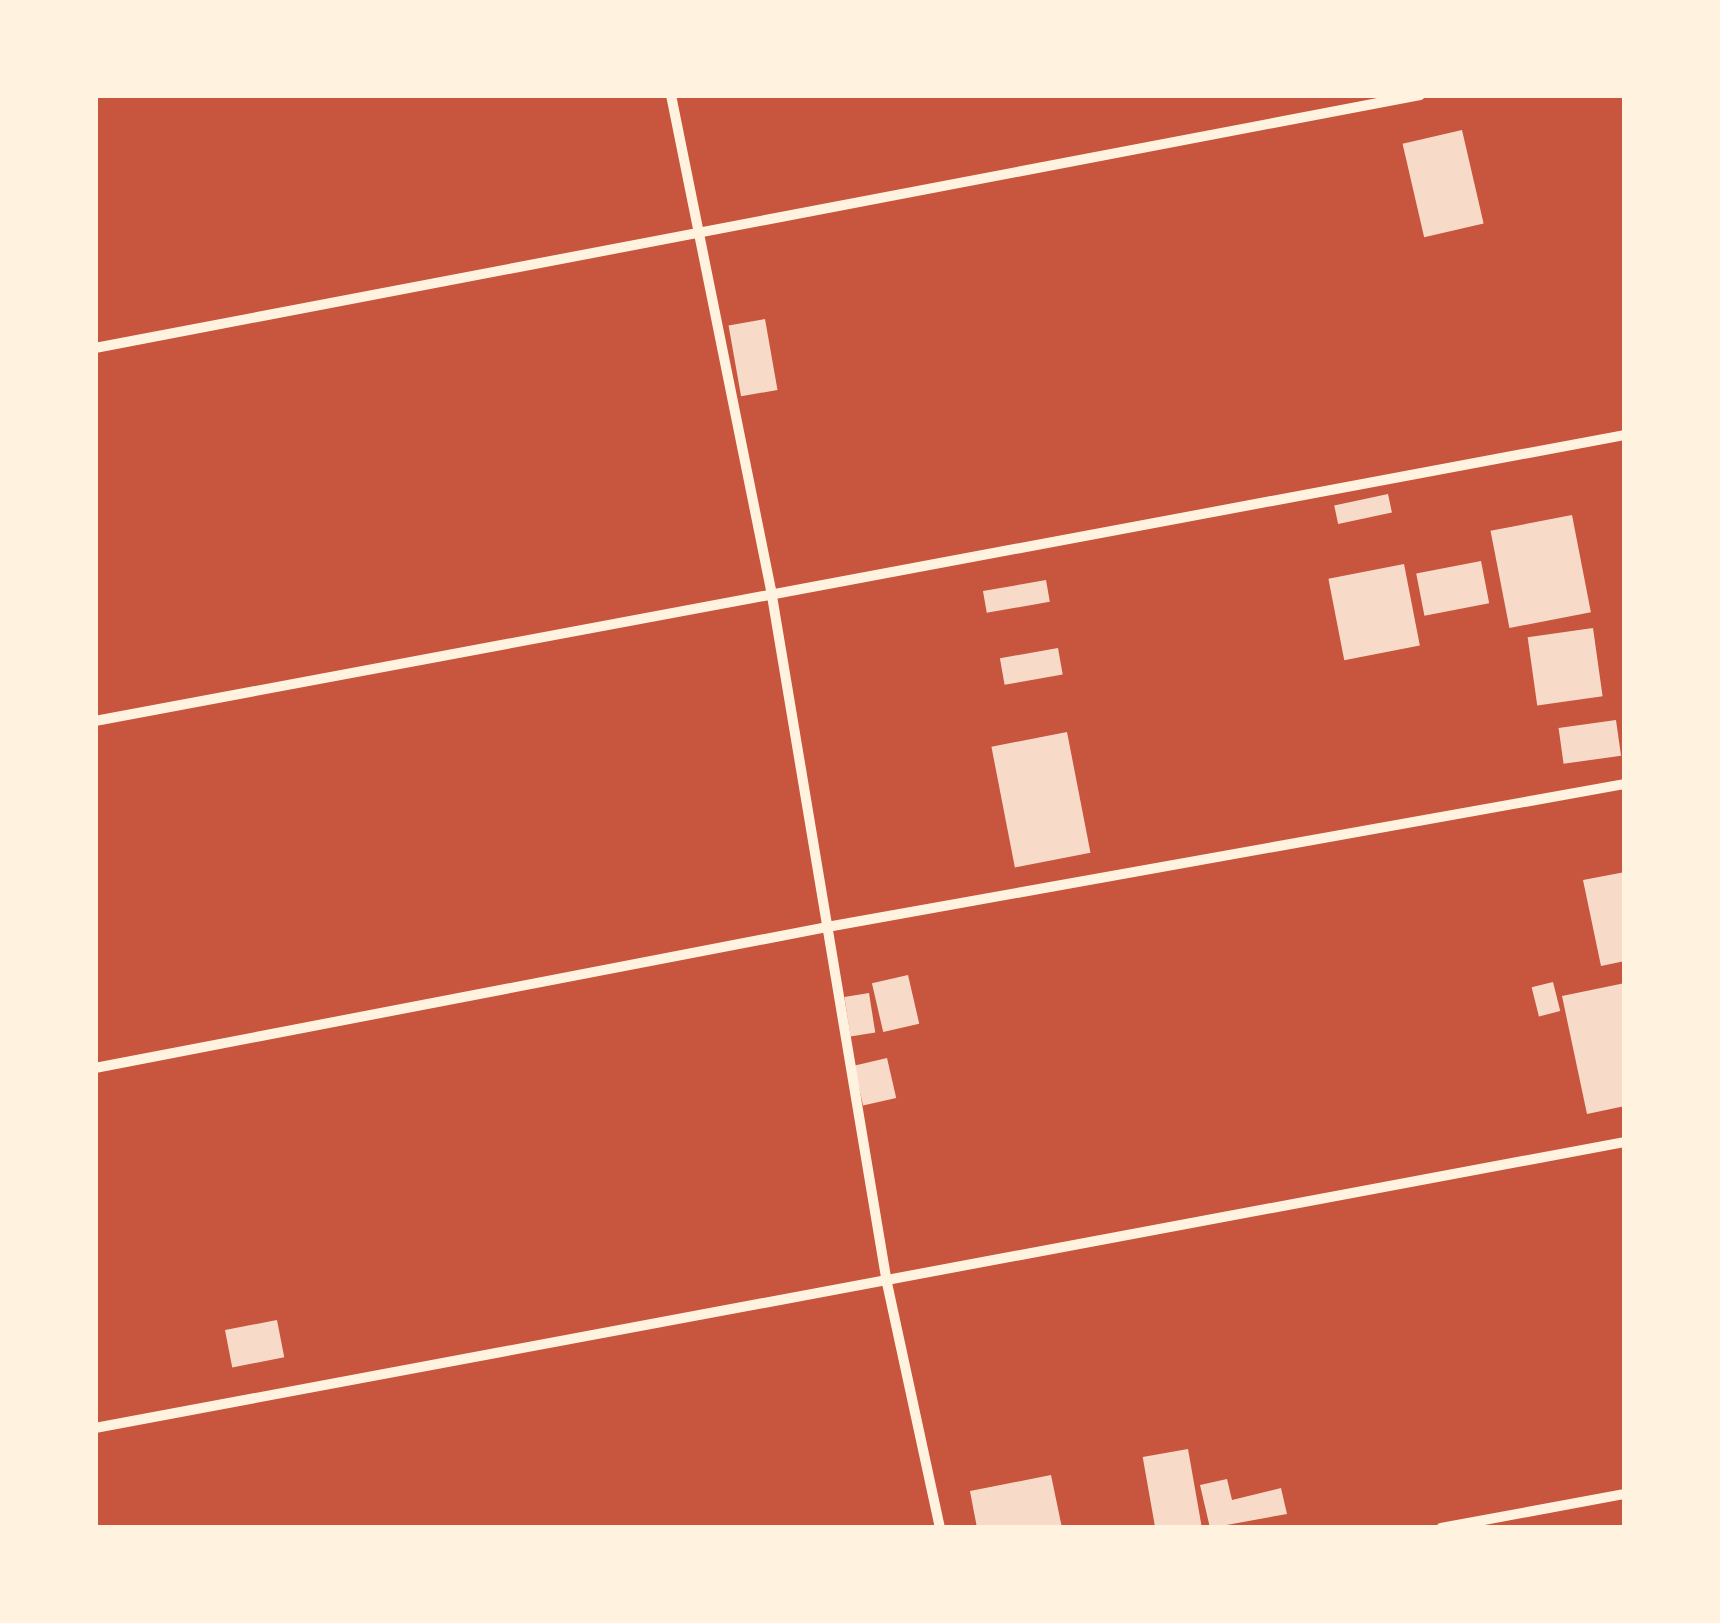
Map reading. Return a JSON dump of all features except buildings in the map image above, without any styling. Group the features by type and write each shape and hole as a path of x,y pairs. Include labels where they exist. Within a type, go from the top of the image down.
{"street":[{"path":"671,95 772,590 887,1284 940,1528"},
{"path":"95,348 1420,95"},
{"path":"95,721 772,590 1625,435"},
{"path":"95,1068 827,927 1625,784"},
{"path":"95,1428 887,1284 1625,1142"},
{"path":"1441,1528 1625,1494"}]}
